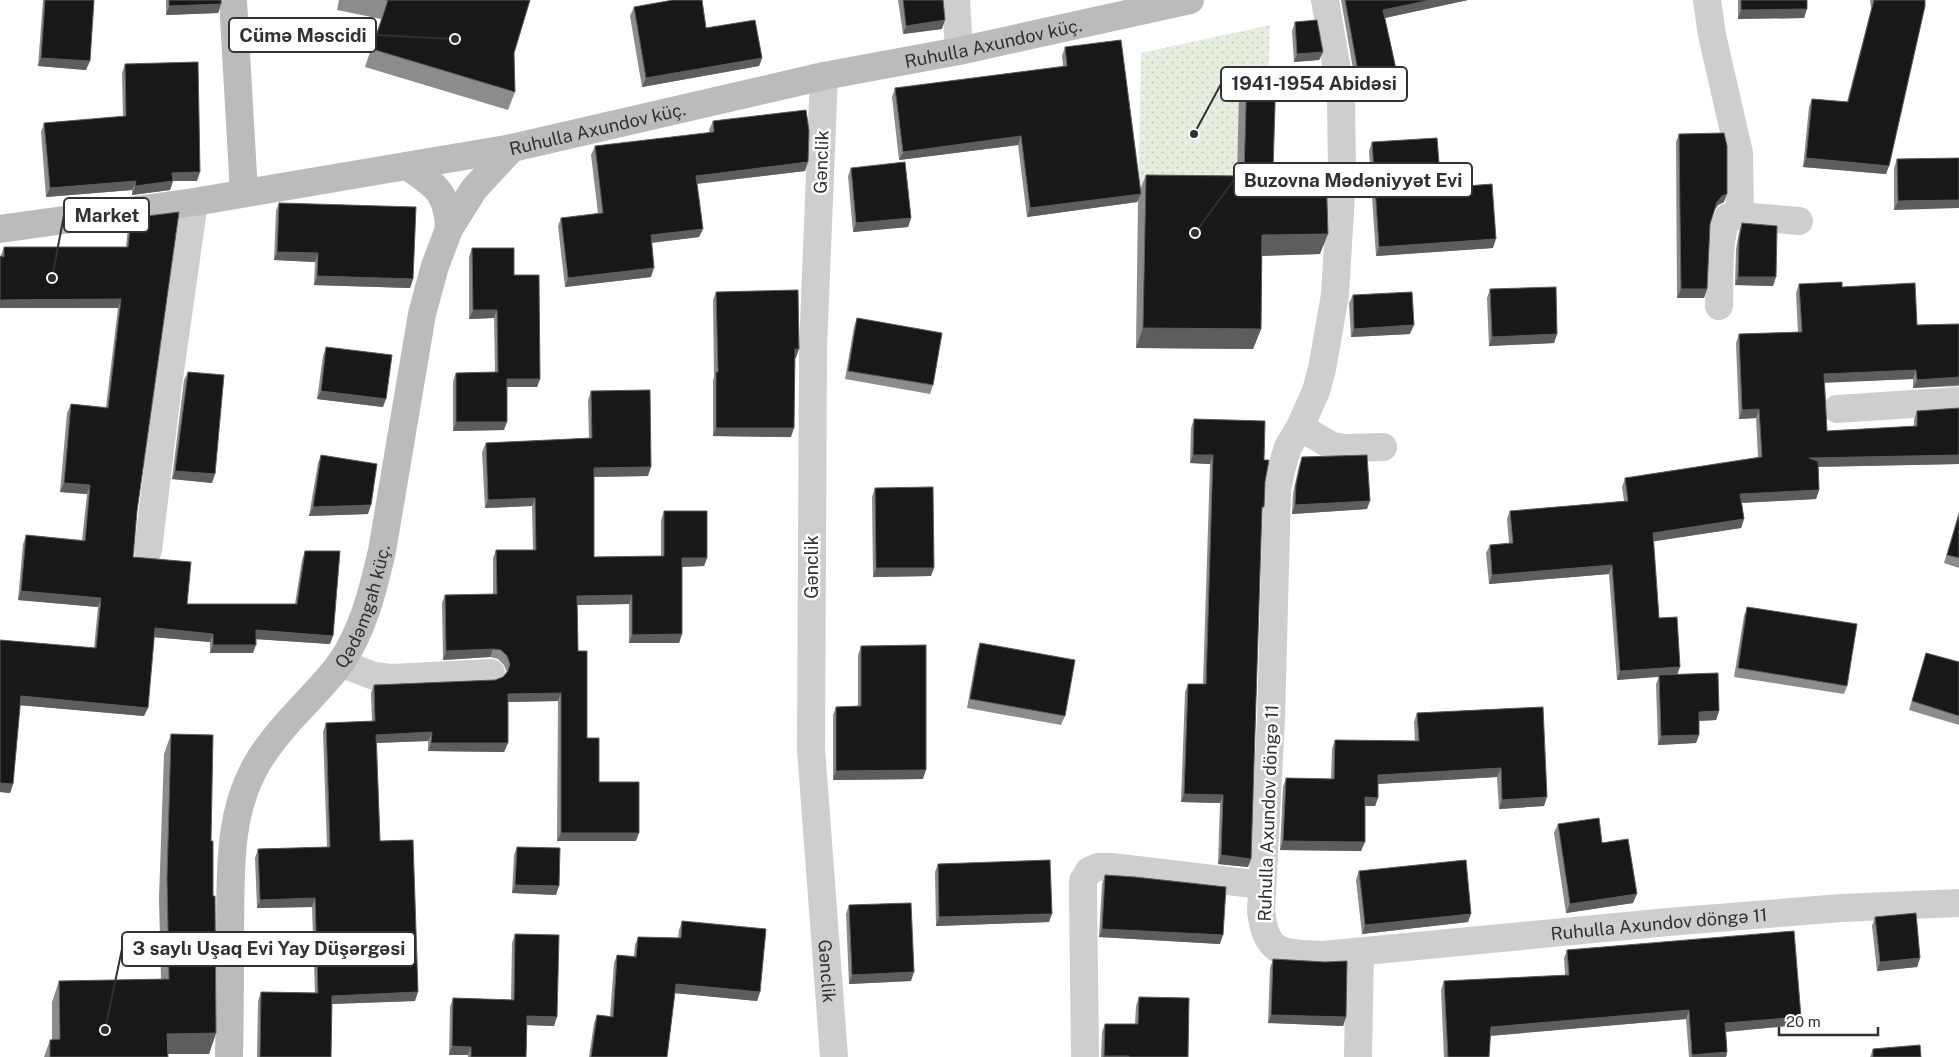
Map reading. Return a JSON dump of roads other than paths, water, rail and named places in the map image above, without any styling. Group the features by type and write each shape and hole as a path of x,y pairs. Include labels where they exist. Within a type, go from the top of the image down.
{"street":[{"path":"233,0 244,193"},
{"path":"956,0 959,51"},
{"name":"Ruhulla Axundov küç.","path":"0,229 194,202 512,148 824,76 959,51 1190,0"},
{"name":"Ruhulla Axundov döngə 11","path":"1325,0 1341,93 1342,177 1339,238 1335,295 1322,369 1316,391 1300,427 1288,447 1277,492 1271,719 1262,885 1263,929 1271,944 1283,952 1323,955 1668,922 1841,908 1959,903"},
{"path":"1708,0 1712,35 1739,153 1740,216"},
{"name":"Gənclik","path":"824,76 814,348 811,749 834,1057"},
{"name":"Qədəmgah küç.","path":"229,1057 230,862 244,793 257,764 276,736 340,663 360,626 374,588 382,551 422,314 435,266 449,229 474,189 512,148"},
{"path":"407,166 437,187 449,210 449,229"},
{"path":"148,550 167,392 194,202"},
{"path":"1719,306 1722,240 1728,217 1740,216 1799,221"},
{"path":"1837,409 1959,401"},
{"path":"1300,427 1332,446 1383,448"},
{"path":"340,663 374,676 392,678 491,672"},
{"path":"1085,1057 1083,881 1089,871 1098,867 1112,867 1262,885"},
{"path":"1358,1057 1360,952"}],"place":[{"name":"Cümə Məscidi","path":"455,39"},
{"name":"1941-1954 Abidəsi","path":"1194,134"},
{"name":"Buzovna Mədəniyyət Evi","path":"1195,233"},
{"name":"Market","path":"52,278"},
{"name":"3 saylı Uşaq Evi Yay Düşərgəsi","path":"105,1030"}]}
